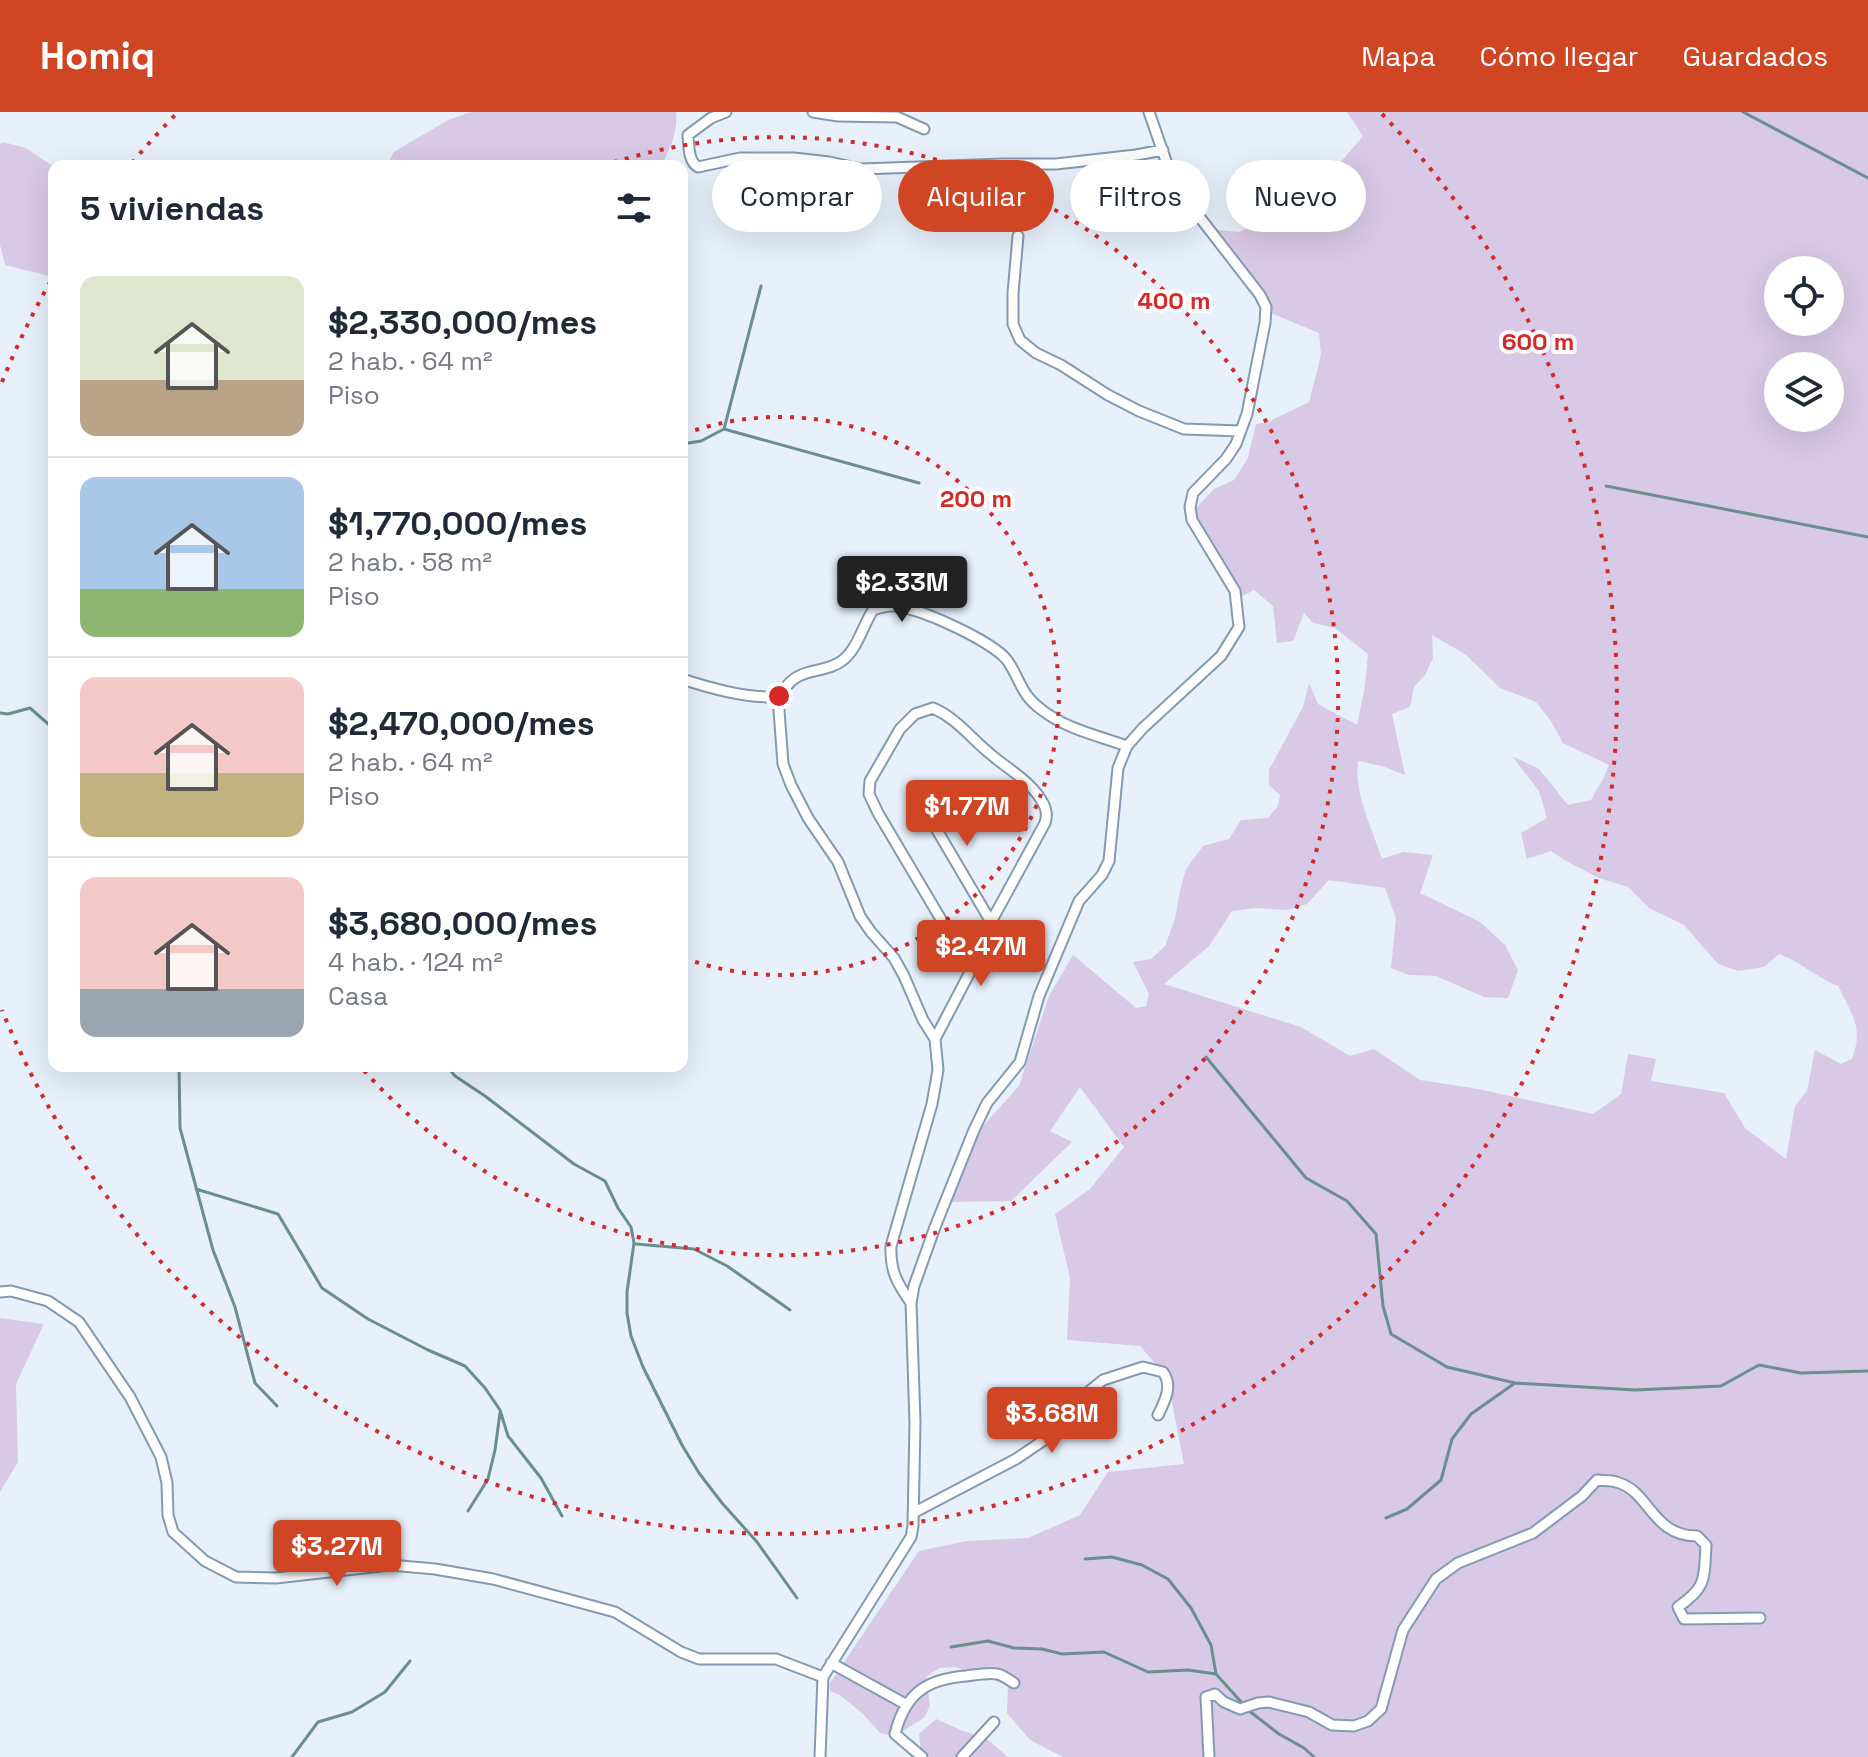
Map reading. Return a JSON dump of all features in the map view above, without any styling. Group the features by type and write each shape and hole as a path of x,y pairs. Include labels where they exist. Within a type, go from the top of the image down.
{"street":[{"path":"726,112 711,118 688,135 691,159 698,167 740,158 818,161 861,169 1056,164 1163,150"},
{"path":"813,112 838,116 897,117 924,129"},
{"path":"820,1757 823,1677 911,1537 915,1422 911,1303 935,1227 987,1103 1020,1062 1039,996 1079,901 1102,875 1109,861 1118,768 1127,746 1221,656 1239,627 1235,591 1192,520 1190,507 1193,493 1236,444 1247,414 1259,362 1266,307 1174,184 1149,112"},
{"path":"1018,236 1013,324 1020,340 1036,353 1139,411 1184,429 1240,431"},
{"path":"911,1303 890,1264 891,1246 932,1104 938,1070 935,1039 894,958 860,916 838,862 808,818 791,785 783,764 778,697 791,680 801,674 830,668 845,659 873,610 890,605 908,608 970,632 1007,660 1027,699 1058,722 1127,746"},
{"path":"688,681 734,693 778,697"},
{"path":"935,1039 971,970 991,922 1045,823 1047,814 1025,782 985,750 963,727 933,708 915,714 900,729 870,781 869,794 971,970"},
{"path":"914,791 991,922"},
{"path":"0,1292 11,1291 48,1301 79,1322 130,1397 161,1457 173,1532 205,1561 236,1577 276,1578 390,1565 449,1571 493,1579 615,1612 681,1652 699,1659 776,1659 823,1677"},
{"path":"913,1513 1016,1459 1047,1438 1066,1410 1103,1380 1143,1367 1163,1372 1168,1379 1167,1396 1158,1415"},
{"path":"1209,1757 1206,1697 1215,1694 1240,1709 1269,1702 1309,1712 1332,1725 1354,1726 1368,1721 1381,1709 1403,1630 1436,1579 1458,1563 1533,1533 1582,1496 1597,1480 1618,1482 1639,1496 1654,1517 1680,1536 1697,1536 1706,1545 1704,1580 1692,1597 1678,1607 1684,1619 1760,1618"},
{"path":"831,1663 907,1705"},
{"path":"922,1757 895,1734 907,1705 925,1685 944,1678 997,1674 1014,1683"},
{"path":"962,1757 994,1722"}],"shaded area":[{"path":"471,112 676,112 673,140 664,160 389,160 394,152 448,120"},
{"path":"1347,112 1868,112 1868,1757 1063,1757 1030,1740 1007,1713 1008,1685 955,1667 939,1668 926,1677 930,1705 925,1717 895,1736 880,1733 863,1714 840,1695 830,1691 830,1683 919,1551 967,1541 1028,1538 1080,1515 1108,1472 1184,1464 1167,1377 1140,1346 1067,1340 1070,1278 1055,1214 1090,1189 1124,1147 1080,1087 1050,1131 1072,1142 1011,1201 950,1202 974,1136 1019,1086 1049,996 1073,955 1136,1008 1146,1006 1149,994 1133,962 1151,959 1165,946 1175,919 1186,869 1203,846 1229,839 1241,820 1268,818 1278,806 1280,795 1269,785 1269,770 1303,707 1309,683 1318,704 1357,725 1368,654 1335,628 1313,623 1304,613 1293,641 1277,643 1273,606 1254,590 1235,600 1203,549 1195,528 1196,508 1214,489 1234,480 1248,458 1256,424 1268,422 1309,402 1321,355 1319,333 1268,312 1210,229 1226,232 1366,232 1366,160 1342,160 1363,136","holes":["1432,635 1465,654 1500,688 1536,702 1563,743 1609,765 1591,800 1568,805 1539,769 1512,756 1539,791 1547,818 1521,833 1527,859 1551,851 1599,878 1628,887 1649,908 1684,925 1718,964 1738,971 1764,967 1779,954 1838,986 1857,1030 1852,1059 1841,1064 1815,1050 1807,1091 1795,1106 1786,1159 1745,1128 1724,1093 1651,1081 1656,1059 1628,1054 1621,1094 1593,1114 1420,1080 1374,1049 1350,1056 1301,1027 1164,984 1209,946 1232,911 1255,908 1287,910 1307,904 1329,880 1385,888 1396,918 1391,968 1409,975 1436,976 1484,997 1508,998 1518,970 1505,945 1480,922 1420,893 1433,855 1403,852 1382,859 1361,799 1358,761 1405,775 1392,714 1410,707 1414,687 1425,675 1433,658"]},
{"path":"3,142 26,148 48,163 48,276 5,265 0,245 0,144"},
{"path":"0,1318 44,1324 16,1384 18,1462 0,1492"},
{"path":"936,1719 986,1738 1008,1757 929,1757 921,1752 919,1734"}],"waterway":[{"path":"1743,112 1868,178"},
{"path":"688,443 701,441 724,429 761,286"},
{"path":"724,429 919,483"},
{"path":"1606,486 1868,537"},
{"path":"0,713 30,708 48,724"},
{"path":"1206,1057 1306,1178 1347,1201 1376,1234 1383,1306 1391,1334 1447,1367 1515,1383 1635,1390 1721,1386 1759,1365 1801,1373 1868,1371"},
{"path":"179,1072 180,1128 213,1250 235,1307 255,1383 277,1406"},
{"path":"452,1072 574,1164 605,1181 631,1227 634,1243 627,1313 631,1336 643,1367 699,1473 757,1542 797,1598"},
{"path":"196,1189 278,1214 322,1288 368,1319 465,1366 500,1410 508,1436 541,1478 562,1516"},
{"path":"636,1244 694,1249 727,1266 790,1310"},
{"path":"1386,1518 1407,1509 1441,1480 1452,1439 1471,1414 1515,1383"},
{"path":"468,1511 488,1479 500,1413"},
{"path":"1085,1559 1112,1557 1142,1565 1168,1579 1191,1608 1211,1645 1216,1674"},
{"path":"951,1647 988,1641 1062,1654 1104,1652 1148,1672 1188,1670 1216,1674 1243,1704"},
{"path":"292,1757 318,1722 352,1712 385,1692 410,1661"},
{"path":"1248,1710 1314,1757"}]}
